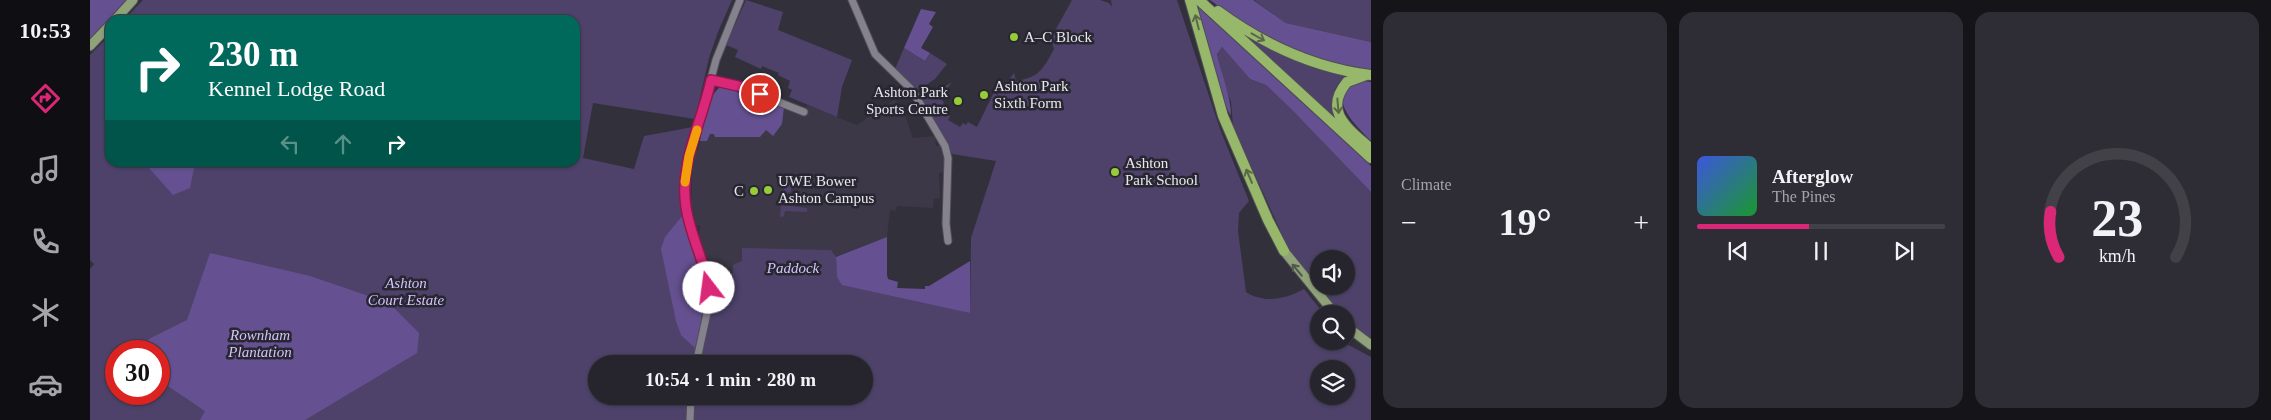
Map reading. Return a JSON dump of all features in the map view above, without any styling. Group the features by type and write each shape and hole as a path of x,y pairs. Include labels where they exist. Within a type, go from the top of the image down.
{"highway":[{"path":"1190,0 1223,116 1268,220 1284,251"},
{"path":"1199,0 1371,158"},
{"path":"1203,0 1238,25 1290,54 1369,75"},
{"path":"1369,75 1347,82 1337,98 1337,109 1341,120 1371,149"}],"main road":[{"path":"120,15 133,0"},
{"path":"90,46 105,30"},
{"path":"1284,251 1328,305"},
{"path":"1355,333 1371,345"}],"street":[{"path":"698,355 708,304 709,288 688,217 685,182 689,156 706,104 723,39 740,0"},
{"path":"852,0 875,54 916,96 945,146 948,158 946,224 948,241"},
{"path":"711,80 738,86 804,112"},
{"path":"690,420 691,405"}],"shaded area":[{"name":"UWE Bower Ashton Campus","path":"726,86 803,115 807,105 857,125 895,99 906,118 913,138 935,136 936,146 942,146 945,151 945,172 939,173 940,198 934,199 933,208 897,206 896,211 890,210 887,237 836,257 837,277 842,285 709,275 712,274 699,237 700,226 696,225 691,207 692,173 695,153 698,149 712,100 719,88"}],"green space":[{"path":"90,0 126,0 113,15 105,15 105,24 90,41"},
{"name":"Ashton Court Estate","path":"143,0 732,0 709,58 695,119 593,103 583,158 634,169 644,136 693,127 683,167 680,192 686,228 705,287 712,286 709,275 712,273 733,273 733,265 742,261 742,248 831,250 836,257 837,277 970,313 971,238 996,161 952,154 921,96 932,89 935,93 952,82 940,99 944,102 941,109 950,116 948,120 960,127 963,123 966,125 968,122 977,127 996,88 995,93 997,95 1014,73 1016,81 1031,77 1043,67 1054,49 1051,38 1072,0 1100,0 1109,3 1112,7 1111,0 1177,0 1220,129 1249,201 1239,213 1238,231 1246,292 1260,298 1275,299 1304,289 1317,305 1310,305 1310,350 1355,350 1355,348 1371,357 1371,420 90,420 90,269 94,264 90,260 90,55 105,40 105,167 580,167 580,15 129,15"},
{"path":"746,0 783,12 778,30 852,60 842,87 837,117 789,97 792,90 788,88 790,81 778,75 779,73 762,66 761,69 735,57 738,50 726,45"},
{"path":"1210,0 1253,0 1286,23 1371,42 1371,70 1327,62 1295,52 1256,32"},
{"path":"1254,0 1371,0 1371,42 1286,23"},
{"path":"1198,7 1371,166 1371,192 1293,111 1266,85 1250,79 1222,47 1217,54 1228,92 1231,116 1224,103"},
{"path":"921,9 936,12 929,24 933,27 921,48 930,53 925,61 904,48"},
{"path":"1225,18 1351,74 1339,82 1334,94 1333,106 1336,119"},
{"path":"1222,47 1250,79 1266,85 1293,111 1371,192 1371,339 1355,327 1355,305 1334,305 1325,295 1355,295 1355,250 1310,250 1310,276 1290,252 1233,126 1231,102 1223,80 1217,53"},
{"path":"904,48 925,61 930,53 947,64 935,79 919,90 895,69"},
{"path":"1365,81 1371,82 1371,141 1349,117 1342,100 1344,92 1352,86"},
{"path":"722,86 737,88 784,107 782,124 773,136 766,130 760,137 715,137 714,134 710,134 707,141 700,141 709,103 717,90"},
{"path":"194,167 190,188 173,195 149,168"},
{"path":"791,179 791,192 784,193 783,205 807,208 807,212 785,211 784,216 780,217 782,192"},
{"path":"683,215 706,291 696,349 681,335 676,321 661,249 665,237"},
{"path":"887,237 887,275 888,279 898,282 897,288 925,289 925,286 929,286 970,261 970,313 842,285 837,277 836,257"},
{"name":"Rownham Plantation","path":"210,253 310,276 389,303 419,333 417,353 305,420 200,420 205,411 170,387 170,340 148,340 187,320"}],"slow traffic":[{"path":"685,182 689,156 697,130"}],"place":[{"name":"A–C Block","path":"1014,37"},
{"name":"Ashton Park Sixth Form","path":"984,95"},
{"name":"Ashton Park Sports Centre","path":"958,101"},
{"name":"Ashton Park School","path":"1115,172"},
{"name":"UWE Bower Ashton Campus","path":"768,190"},
{"name":"C","path":"754,191"}],"route":[{"path":"709,288 707,275 695,243 686,208 685,182 689,156 706,104 711,80 725,82 760,94"}],"park label":[{"name":"Paddock","path":"793,268"}]}
